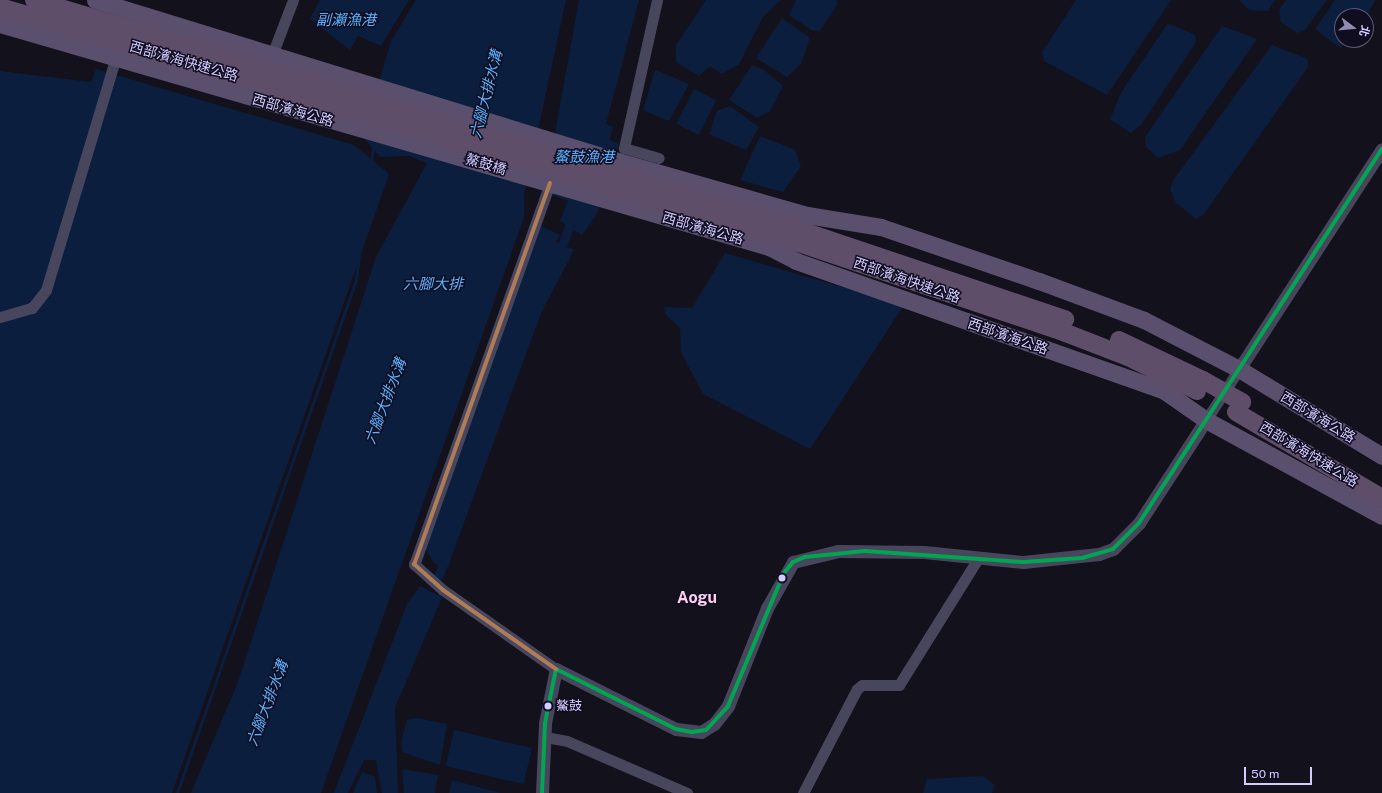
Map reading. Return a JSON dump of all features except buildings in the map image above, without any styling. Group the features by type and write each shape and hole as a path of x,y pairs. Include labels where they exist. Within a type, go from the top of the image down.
{"highway":[{"name":"西部濱海快速公路","path":"34,0 366,108"},
{"name":"西部濱海快速公路","path":"0,7 366,108"},
{"name":"鰲鼓橋","path":"366,108 616,182"},
{"name":"西部濱海快速公路","path":"616,182 943,276 1147,352 1200,386 1382,484"},
{"name":"西部濱海快速公路","path":"1239,407 1382,498"}],"main road":[{"path":"95,0 272,55 366,108"},
{"name":"西部濱海公路","path":"0,24 116,57 366,108"},
{"name":"鰲鼓橋","path":"366,108 550,183 616,182"},
{"name":"西部濱海公路","path":"616,182 881,227 1144,320 1239,369 1382,456"},
{"name":"西部濱海公路","path":"616,182 769,247 796,261 1163,390 1206,420 1382,516"}],"street":[{"path":"272,55 293,0"},
{"path":"657,0 624,148 658,158"},
{"path":"4,316 32,308 46,290 116,57"},
{"path":"550,183 414,564 443,590 556,669 676,729 701,732 714,724 728,706 767,608 793,562 838,551 979,557 1023,562 1082,558 1113,549 1138,523 1382,149"},
{"path":"803,793 857,690 862,685 899,685 979,557"},
{"path":"542,793 548,699 556,669"},
{"path":"545,737 567,741 687,793"}],"water":[{"name":"副瀨漁港","path":"320,0 409,0 381,46 358,36 350,50 310,19"},
{"name":"六腳大排","path":"416,0 566,0 524,195 524,217 321,793 191,793 238,682 376,257 427,163 409,156 380,157 363,137 391,41"},
{"name":"鰲鼓漁港","path":"579,0 639,0 606,124 613,127 610,140 619,144 598,212 582,235 560,221 568,201 553,195 556,127"},
{"path":"706,0 781,0 763,17 739,64 722,74 710,66 699,76 676,62 676,45"},
{"path":"796,0 835,0 838,3 820,31 811,30 789,15"},
{"path":"1076,0 1171,0 1107,95 1044,61 1042,52"},
{"path":"1239,0 1275,0 1268,11 1249,10"},
{"path":"1286,0 1327,0 1304,31 1297,33 1281,22 1279,10"},
{"path":"1335,0 1375,0 1371,8 1334,8 1334,43 1315,29"},
{"path":"782,18 810,38 801,64 787,77 756,58"},
{"path":"1168,23 1195,35 1196,42 1141,125 1131,133 1110,119 1122,91"},
{"path":"1222,26 1257,39 1180,150 1158,158 1146,147 1145,137"},
{"path":"1272,45 1308,59 1308,67 1204,214 1196,219 1176,203 1170,189 1174,179"},
{"path":"752,65 764,70 783,86 770,111 757,118 729,100"},
{"path":"96,69 354,145 389,174 172,793 0,793 0,71 91,82"},
{"path":"655,70 689,84 669,121 643,110"},
{"path":"694,89 716,100 699,135 676,124"},
{"path":"730,106 759,127 746,150 709,134 717,111"},
{"path":"760,136 795,150 801,166 783,192 740,180"},
{"path":"541,226 560,235 556,242 574,250 541,313 447,569 434,563 425,548"},
{"path":"725,253 904,305 810,449 703,394 681,352 680,328 665,314 664,307 692,308"},
{"path":"420,586 442,597 395,708 398,793 382,793 376,760 364,760 348,793 334,793 407,604"},
{"path":"417,718 447,724 440,765 402,752 401,741 407,720"},
{"path":"454,730 532,748 524,784 446,766"},
{"path":"402,769 438,775 435,793 404,793"},
{"path":"362,772 375,777 377,793 353,793"},
{"path":"983,776 995,785 992,793 923,793 927,779"},
{"path":"452,780 501,793 449,793"}],"waterway":[{"path":"371,162 373,148"},
{"path":"559,254 569,226"},
{"path":"177,793 356,280 359,256"},
{"path":"438,576 446,557"}],"transit line":[{"path":"542,793 545,723 556,669 676,729 692,732 706,730 728,706 784,573 793,562 805,557 865,551 1023,562 1082,558 1113,549 1139,523 1382,149"},
{"path":"550,183 414,564 443,590 556,669"}],"place":[{"name":"鰲鼓","path":"548,706"}],"district":[{"name":"Aogu","path":"697,598"}],"water label":[{"name":"六腳大排水溝","path":"486,94"},
{"name":"六腳大排水溝","path":"385,401"},
{"name":"六腳大排水溝","path":"267,703"}]}
